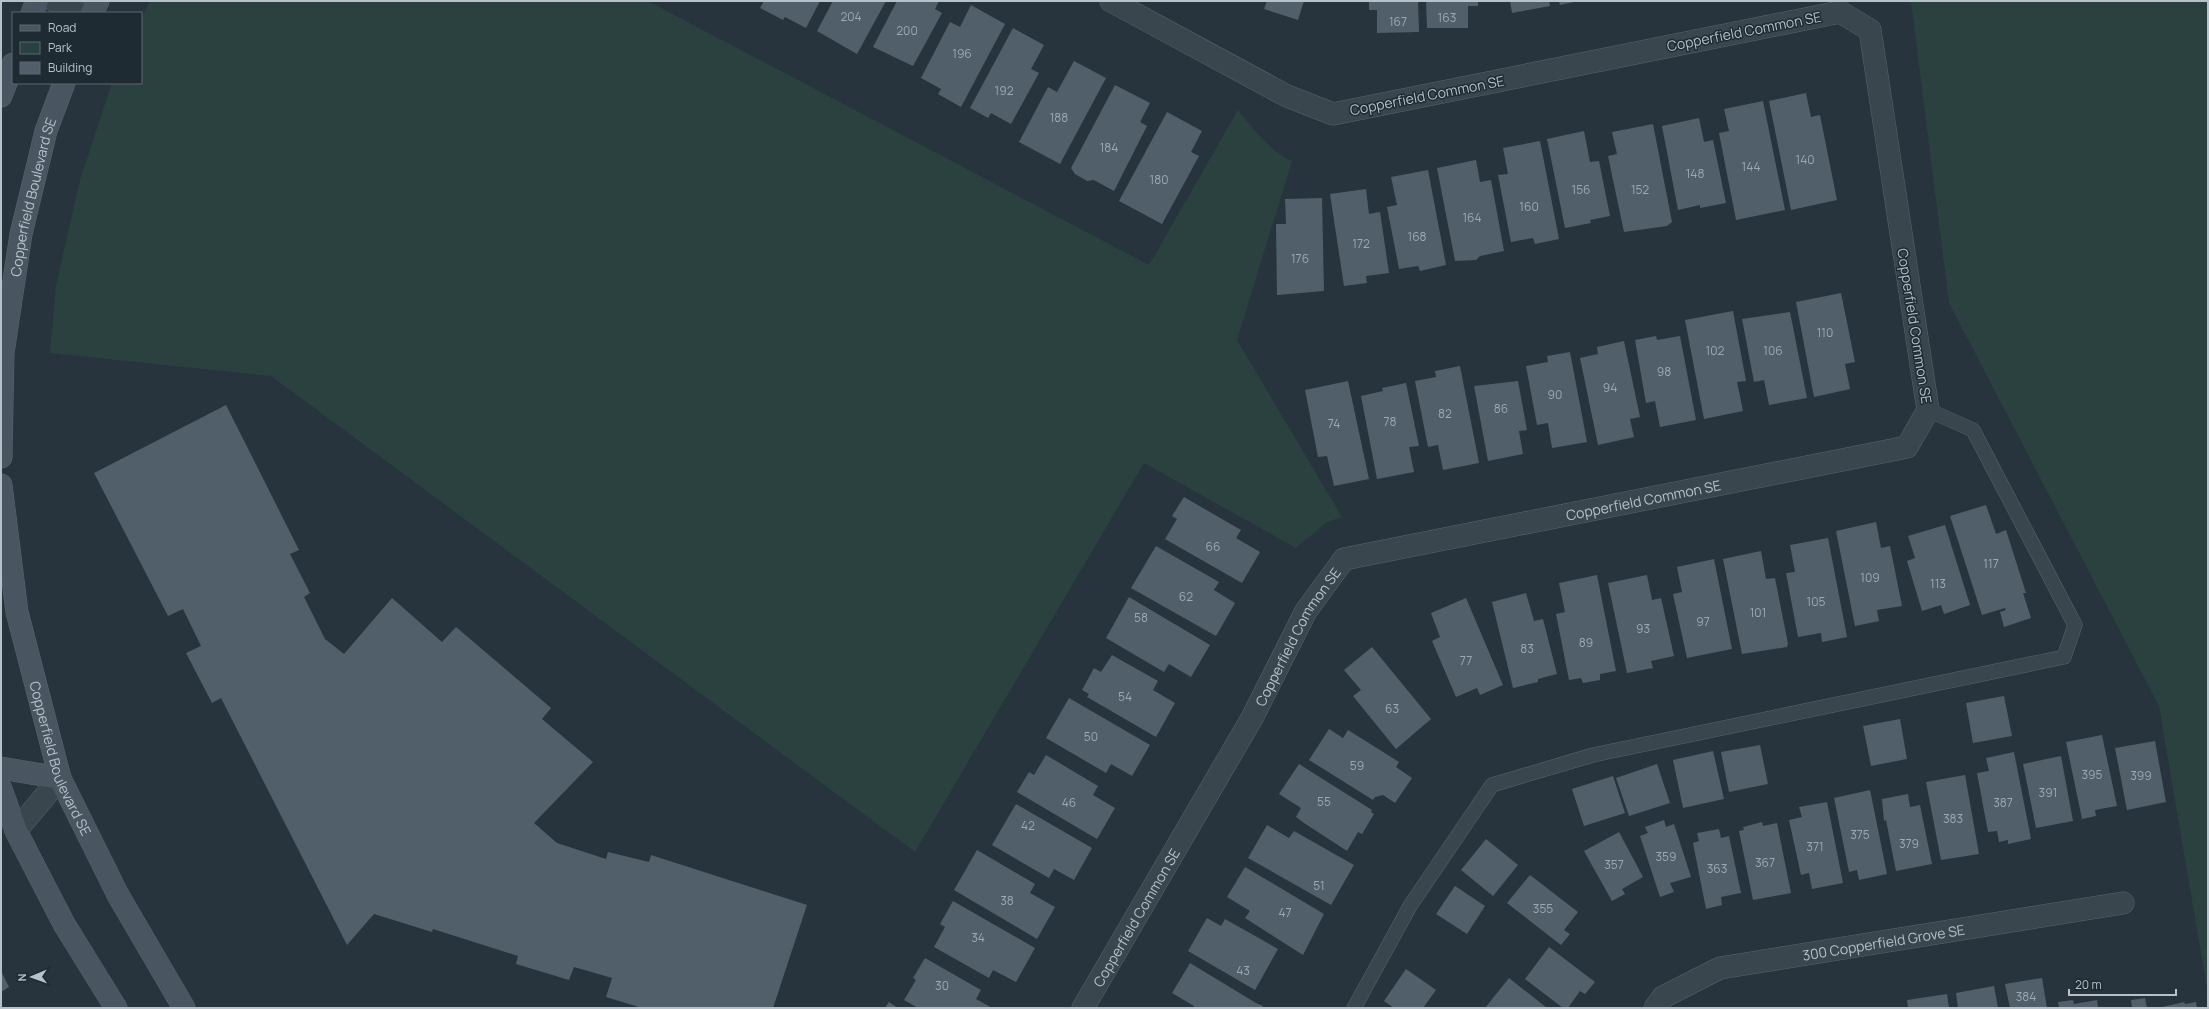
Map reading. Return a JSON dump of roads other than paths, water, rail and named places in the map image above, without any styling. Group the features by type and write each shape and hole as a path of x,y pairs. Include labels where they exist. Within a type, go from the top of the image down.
{"street":[{"path":"32,12 37,1"},
{"path":"55,1 77,12"},
{"path":"92,12 98,1"},
{"name":"Copperfield Common SE","path":"1083,1008 1252,718 1306,611 1344,559 1907,447 1928,410 1870,30 1840,12 1333,114 1287,96 1111,1"},
{"path":"1,96 12,67"},
{"name":"Copperfield Boulevard SE","path":"1,457 3,353 21,234 46,131 64,84"},
{"name":"Copperfield Boulevard SE","path":"1,485 17,612 60,778 118,895 184,1008"},
{"path":"1,768 60,778"},
{"path":"8,834 60,778"},
{"path":"1,789 8,834 116,1008"},
{"name":"300 Copperfield Grove SE","path":"1655,1008 1664,997 1720,968 2123,903"}],"lane":[{"path":"1354,1008 1410,906 1492,785 1593,755 2064,657 2075,625 1973,430 1928,410"}]}
